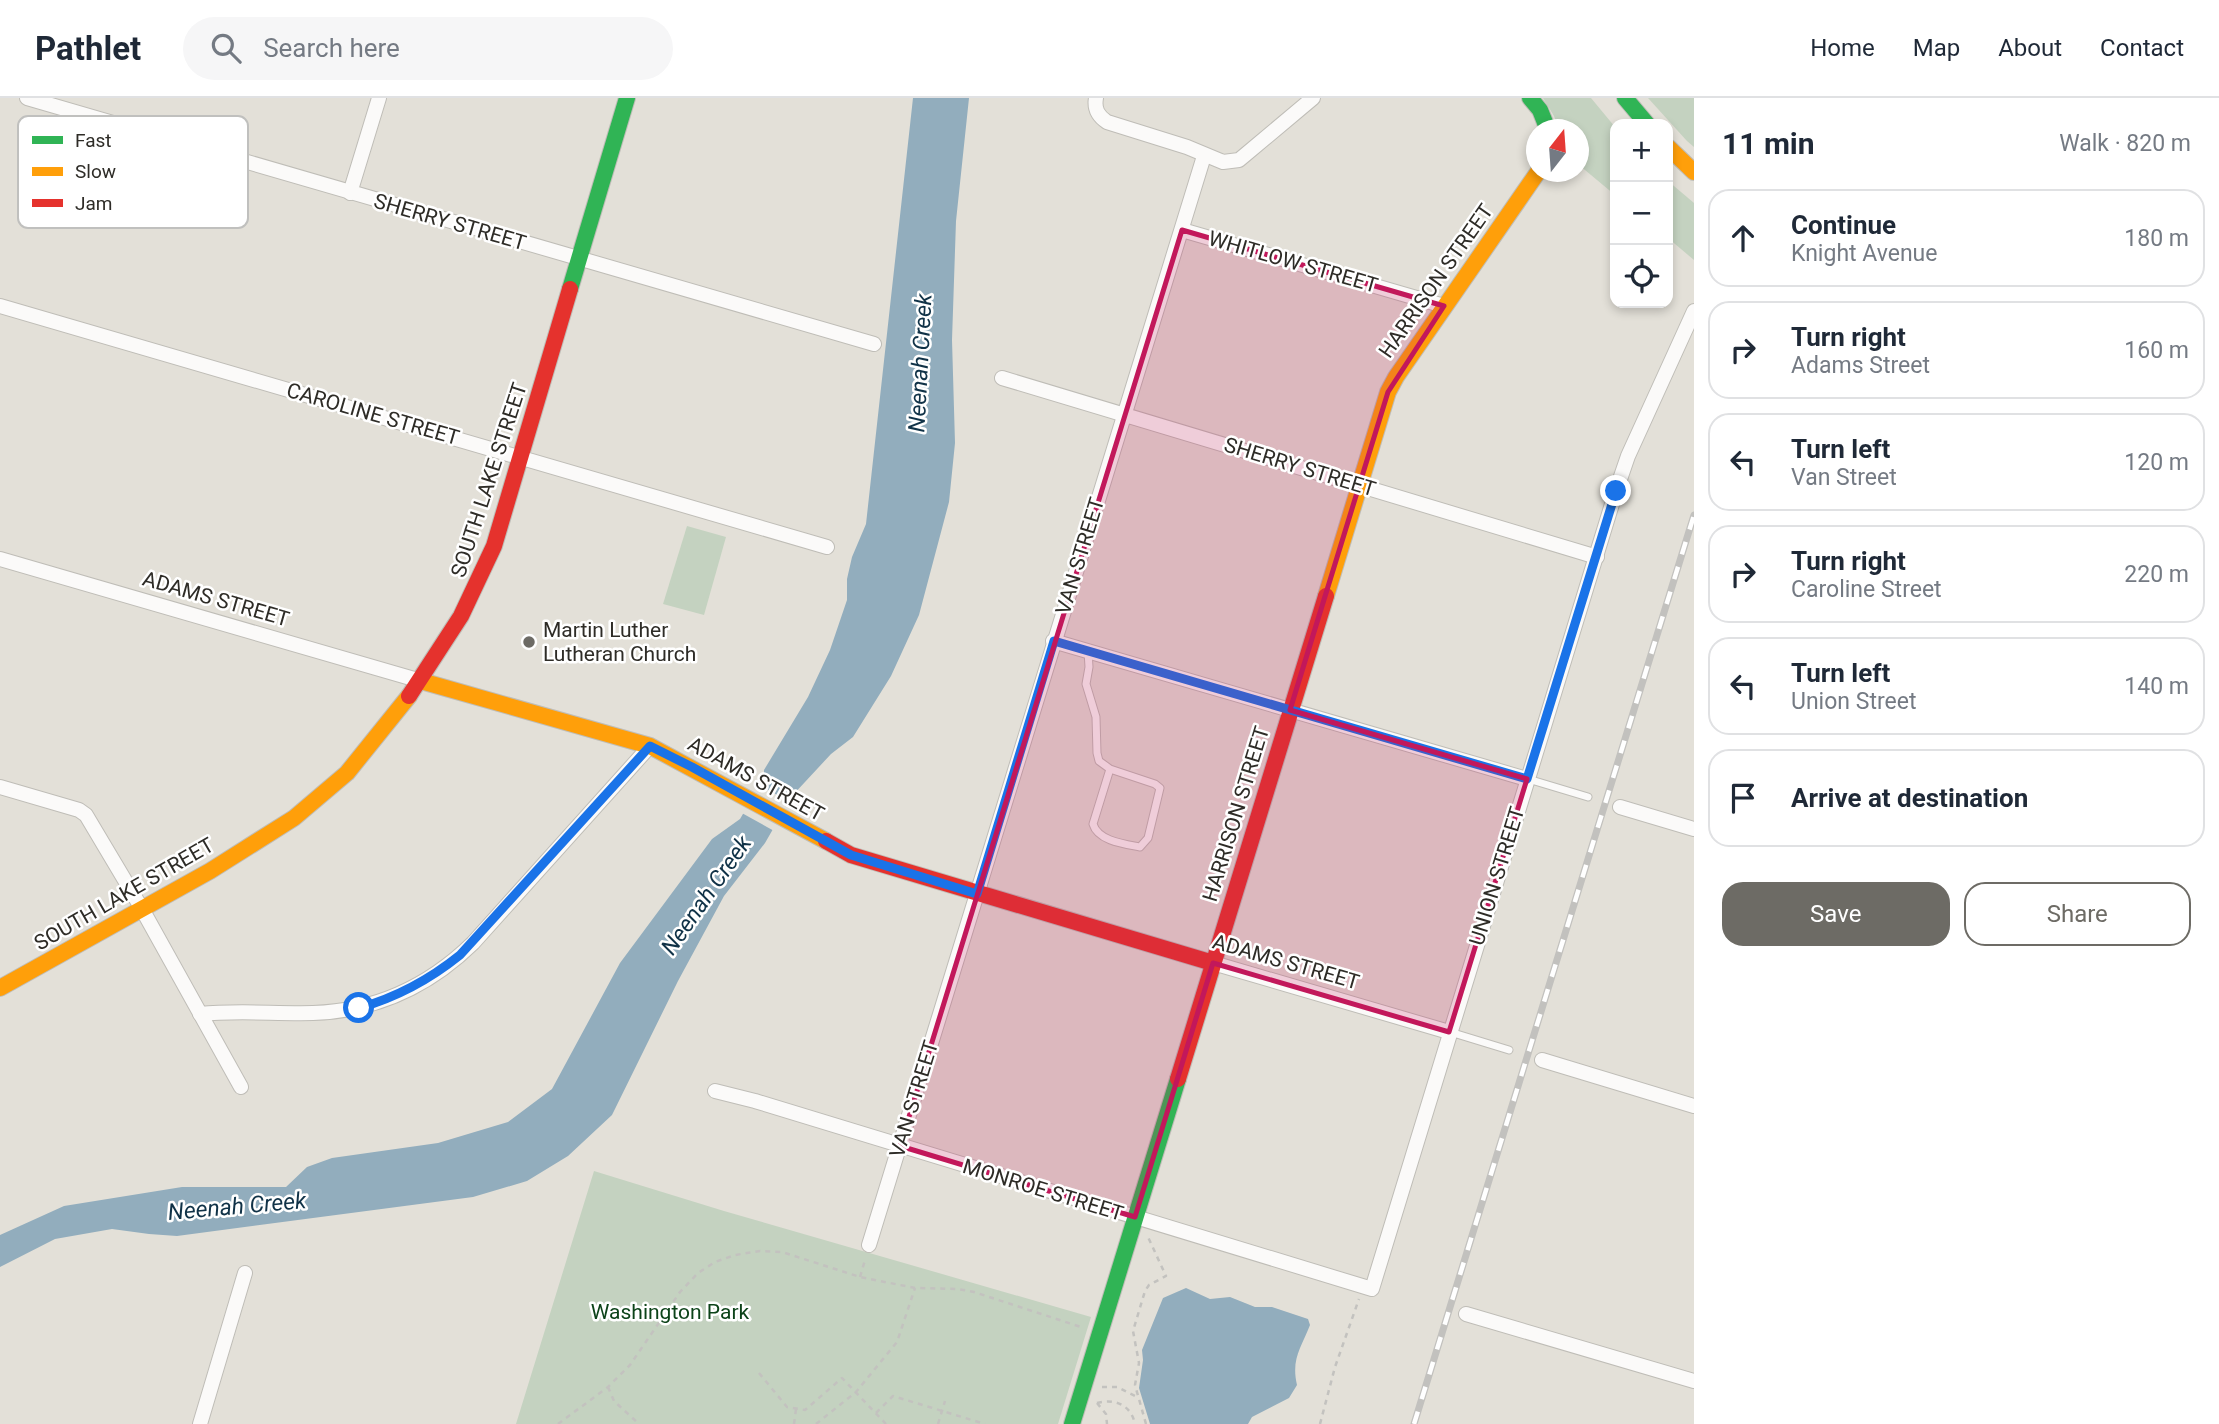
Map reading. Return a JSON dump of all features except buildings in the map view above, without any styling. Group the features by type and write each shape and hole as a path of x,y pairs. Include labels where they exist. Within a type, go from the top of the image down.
{"street":[{"name":"SHERRY STREET","path":"27,98 89,116"},
{"path":"350,192 379,98"},
{"name":"SOUTH LAKE STREET","path":"0,988 216,867 304,810 334,786 360,759 421,681 458,623 494,546 626,98"},
{"path":"1096,98 1095,106 1102,119 1223,162 1239,160 1313,98"},
{"path":"1530,98 1544,119"},
{"path":"1625,98 1643,119"},
{"path":"1673,152 1694,172"},
{"name":"VAN STREET","path":"868,1249 1205,156"},
{"name":"SHERRY STREET","path":"248,162 874,344"},
{"name":"HARRISON STREET","path":"1072,1424 1388,392 1444,306 1531,182"},
{"name":"WHITLOW STREET","path":"1182,230 1444,306"},
{"name":"CAROLINE STREET","path":"0,306 827,547"},
{"name":"UNION STREET","path":"1371,1289 1628,456 1694,311"},
{"name":"SHERRY STREET","path":"1002,378 1597,557"},
{"name":"ADAMS STREET","path":"0,559 650,746 851,855 1450,1032"},
{"path":"1054,641 1527,779"},
{"path":"200,1014 336,1012 381,1002 423,982 442,970 472,943 650,746"},
{"path":"0,787 79,810 86,815 142,909 241,1087"},
{"path":"1620,807 1694,830"},
{"path":"1542,1060 1694,1106"},
{"name":"MONROE STREET","path":"715,1091 1371,1289"},
{"path":"200,1424 245,1273"},
{"path":"1466,1314 1694,1381"}],"lane":[{"path":"1088,650 1086,684 1096,717 1099,761 1110,769 1160,788 1149,838 1140,847 1095,832 1093,824 1096,810 1110,769"},
{"path":"1527,779 1588,797"},
{"path":"1450,1032 1509,1050"}],"path":[{"path":"1146,1424 1136,1396 1139,1363 1134,1322 1149,1285 1166,1276 1148,1237"},
{"path":"860,1277 868,1249"},
{"path":"558,1424 608,1387 630,1365 680,1292 698,1273 715,1262 760,1251 782,1252 860,1277 915,1287 974,1292 1081,1327"},
{"path":"817,1424 856,1392 897,1342 915,1287"},
{"path":"1320,1424 1335,1367 1359,1299 1349,1296"},
{"path":"759,1373 787,1407 804,1410 842,1378 886,1424"},
{"path":"608,1387 614,1401 639,1424"},
{"path":"1102,1387 1117,1387 1136,1396"},
{"path":"876,1413 894,1396 985,1424"},
{"path":"938,1424 945,1401"},
{"path":"1107,1424 1105,1414 1097,1403 1110,1401 1123,1405 1131,1413 1135,1424"},
{"path":"794,1424 796,1409"}],"highlighted area":[{"path":"1182,230 1444,306 1388,392 1290,710 1527,779 1449,1032 1213,963 1135,1217 900,1146"}],"green space":[{"path":"1543,98 1591,98 1610,121 1610,191 1589,173 1589,119 1555,119"},
{"path":"1648,98 1694,98 1694,147 1673,126 1673,119 1667,119"},
{"path":"1673,185 1694,203 1694,260 1673,242"},
{"path":"687,526 726,537 704,615 663,604"},
{"name":"Washington Park","path":"594,1171 1091,1317 1058,1424 516,1424"}],"water":[{"name":"Neenah Creek","path":"913,98 969,98 956,221 952,340 955,443 949,502 919,615 891,676 853,737 831,754 792,796 765,843 724,896 678,981 612,1115 568,1156 527,1181 473,1197 177,1236 112,1229 55,1239 0,1267 0,1235 64,1206 182,1187 286,1187 307,1167 332,1158 438,1143 508,1122 552,1089 620,963 712,839 740,819 764,778 764,770 808,697 830,650 847,600 847,579 852,557 866,524"},
{"path":"1186,1288 1210,1299 1230,1297 1255,1307 1272,1307 1308,1319 1310,1325 1296,1361 1297,1385 1289,1398 1252,1417 1248,1424 1150,1424 1139,1388 1142,1350 1163,1298"}],"pier":[{"path":"757,784 792,803 776,832 740,812"}],"railway":[{"path":"1414,1424 1694,515"}],"traffic: fast":[{"path":"570,289 627,98"},
{"path":"1530,98 1544,119"},
{"path":"1625,98 1643,119"},
{"path":"1072,1424 1178,1079"}],"traffic: slow":[{"path":"1673,152 1694,172"},
{"path":"1326,596 1388,392 1531,182"},
{"path":"421,681 650,746 826,841"},
{"path":"0,988 210,871 294,818 347,773 409,696"}],"traffic: jam":[{"path":"409,696 461,616 494,546 570,289"},
{"path":"1178,1079 1326,596"},
{"path":"826,841 851,855 1213,963"}],"place":[{"name":"Martin Luther Lutheran Church","path":"529,642"}],"route":[{"path":"359,1008 403,993 442,970 460,955 650,746 851,855 977,894 1054,641 1527,779 1616,491"}]}
